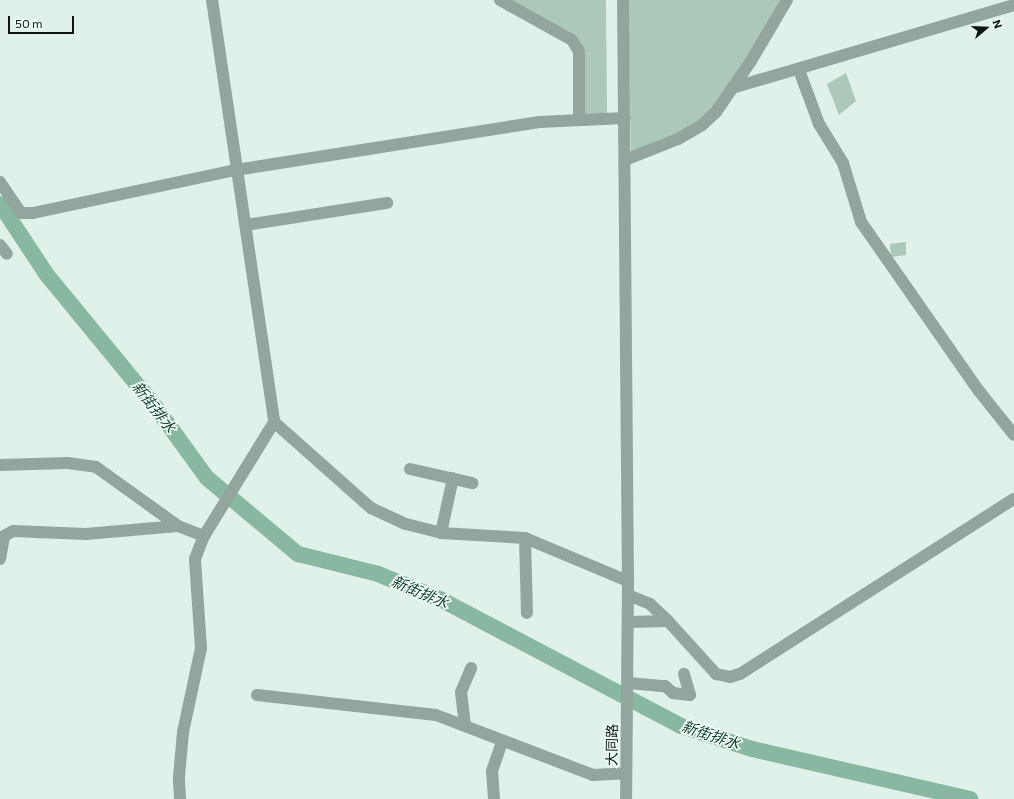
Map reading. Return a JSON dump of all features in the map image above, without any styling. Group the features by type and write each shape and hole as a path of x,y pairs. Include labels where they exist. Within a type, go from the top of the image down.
{"street":[{"path":"180,799 179,777 183,732 201,648 195,559 204,536 274,422 212,0"},
{"path":"500,0 572,40 579,52 579,120"},
{"name":"大同路","path":"623,0 626,160 628,581 626,799"},
{"path":"626,160 678,139 702,125 716,112 785,1"},
{"path":"732,88 799,70 1014,5"},
{"path":"799,70 819,124 843,162 861,222 979,391 1014,435"},
{"path":"0,182 20,213 33,213 236,170 539,122 625,118"},
{"path":"246,224 387,203"},
{"path":"274,422 370,508 406,524 441,532 525,538 628,581"},
{"path":"0,465 68,463 96,467 178,526 204,536"},
{"path":"410,469 472,483"},
{"path":"441,532 453,478"},
{"path":"628,595 650,604 668,621 716,674 730,677 740,674 1014,498"},
{"path":"0,559 4,536 13,531 86,534 178,526"},
{"path":"525,538 527,613"},
{"path":"628,622 668,621"},
{"path":"465,725 462,692 470,668"},
{"path":"628,687 665,686 674,693 690,695 684,674"},
{"path":"257,695 436,715 465,725 502,742 592,776 626,773"},
{"path":"494,799 492,771 502,742"}],"green space":[{"path":"510,0 606,0 607,114 586,115 582,112 581,74 585,48"},
{"path":"628,0 779,0 781,4 726,92 707,117 696,125 631,154"},
{"path":"846,73 856,101 839,115 827,84"},
{"path":"906,242 906,255 891,257 890,244"}],"waterway":[{"name":"新街排水","path":"0,204 47,275 157,409 207,478 298,554 378,574 442,600 681,726 752,749 970,799"}]}
